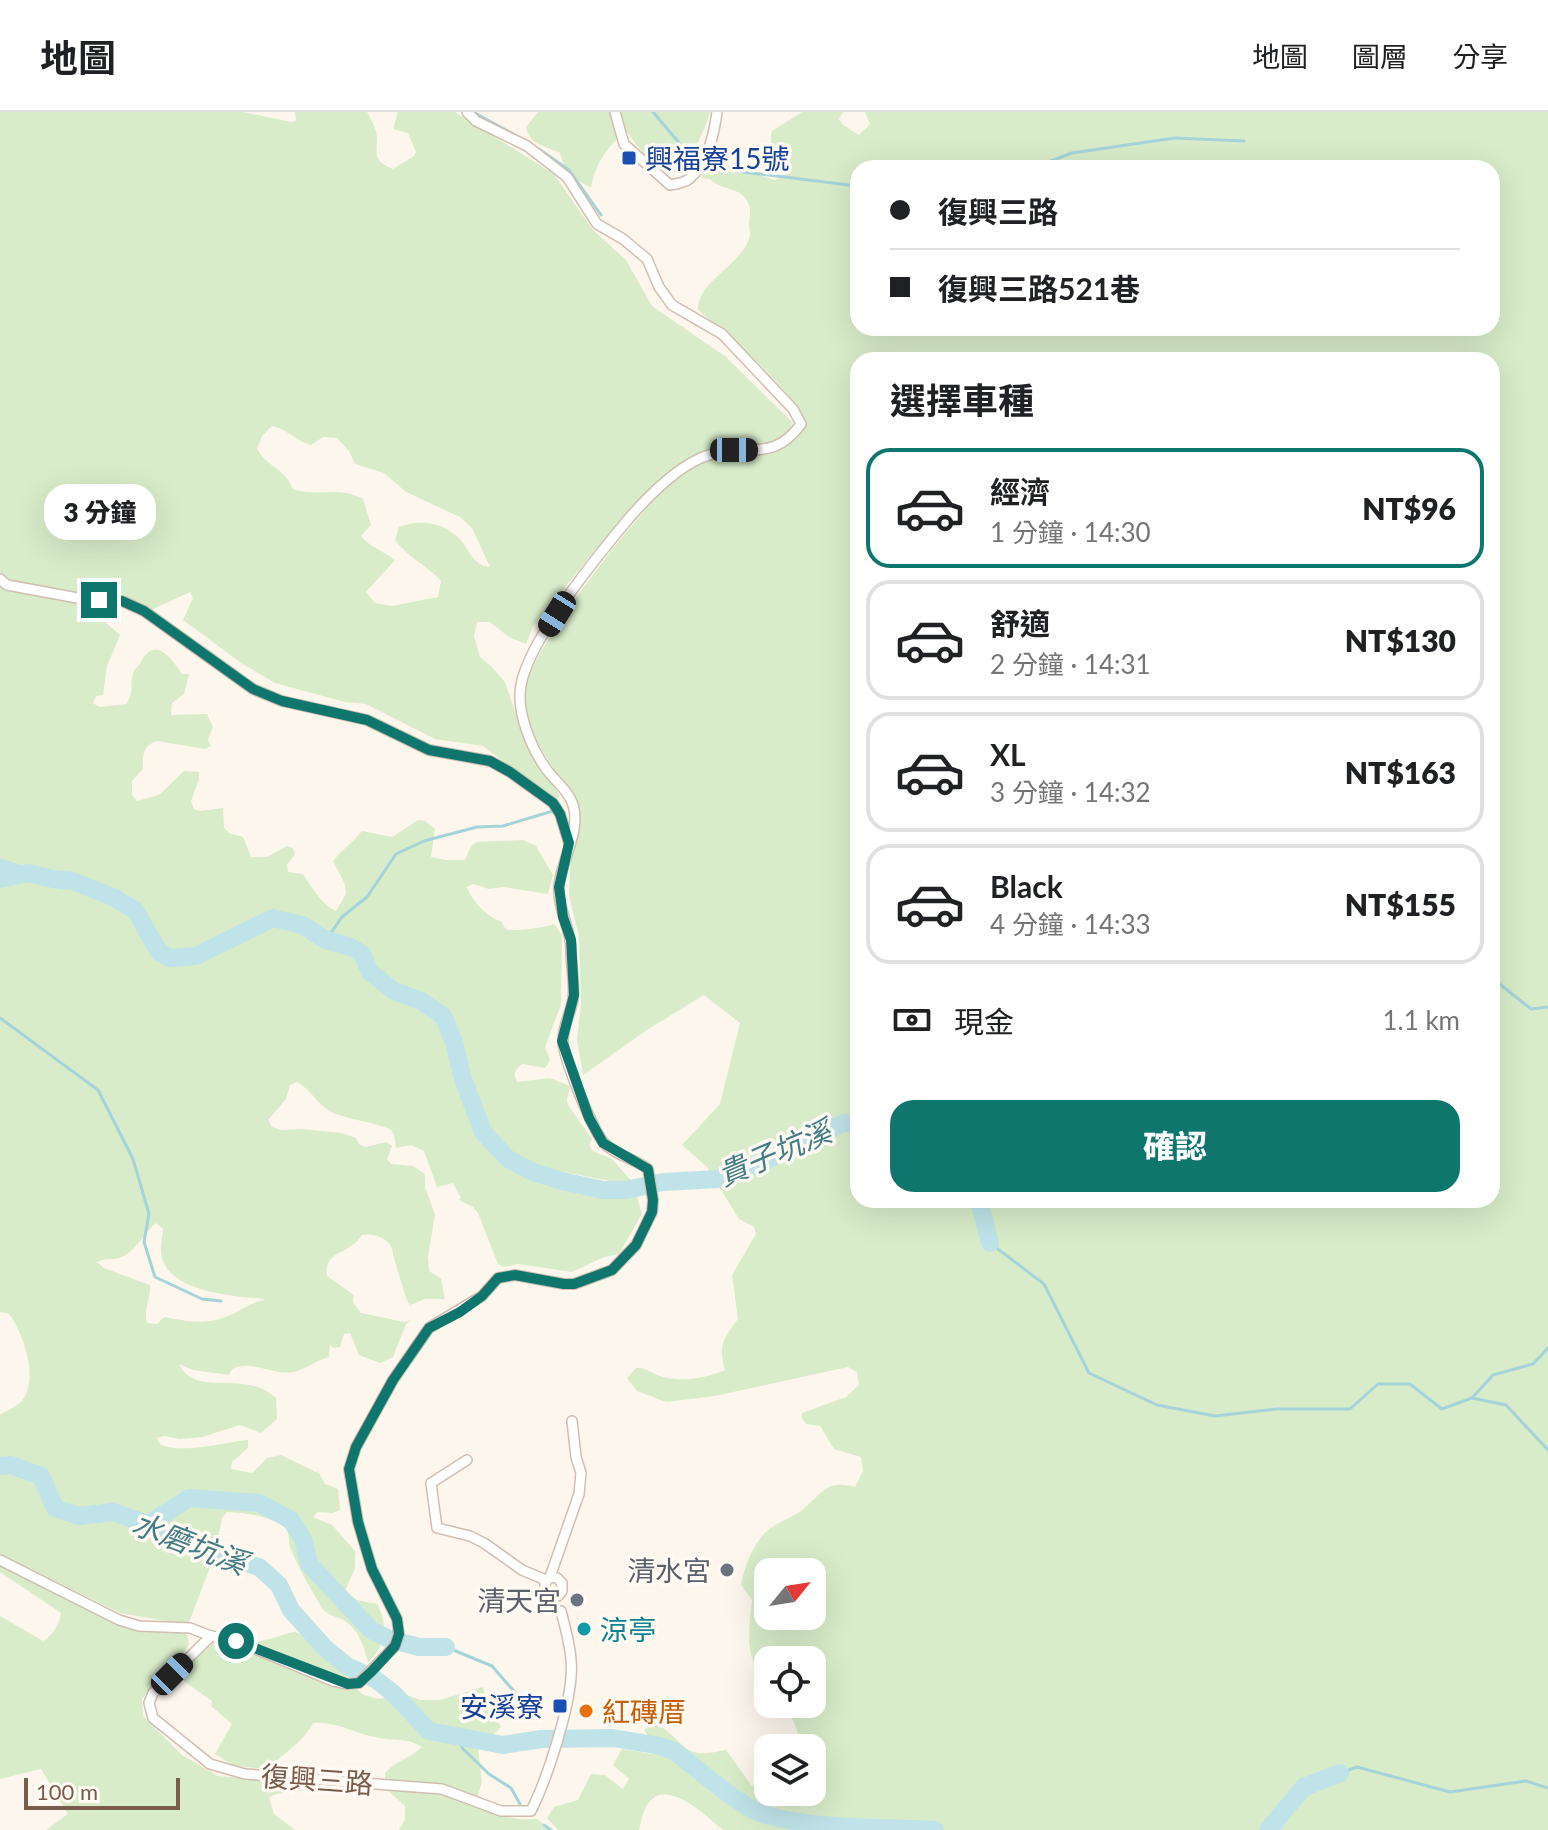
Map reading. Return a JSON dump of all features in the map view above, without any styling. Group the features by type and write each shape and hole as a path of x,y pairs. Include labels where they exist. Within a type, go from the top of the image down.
{"street":[{"path":"0,1560 119,1620 139,1626 190,1628 236,1641 333,1681 359,1683 395,1646 399,1634 397,1619 372,1569 358,1522 349,1469 356,1447 393,1380 429,1328 460,1312 482,1296 498,1278 515,1275 574,1284 612,1270 636,1245 652,1212 648,1169 603,1143 589,1118 562,1041 574,995 571,940 563,917 559,887 575,830 574,807 537,755 525,723 521,684 535,651 570,593 628,519 680,468 708,455 734,450 771,450 793,436 801,424 793,409 722,334 672,305 659,287 647,259 623,239 597,224 567,177 527,146 476,121 467,112"},
{"path":"615,112 624,144 670,185 687,182 696,171 714,137 717,112"},
{"path":"0,579 7,585 59,595 122,601 144,611 253,689 282,701 367,720 429,750 490,761 553,803 560,814 569,843"},
{"path":"467,1460 431,1483 437,1528 470,1536 522,1570 548,1578 579,1494 581,1473 572,1421"},
{"name":"復興三路","path":"211,1636 153,1693 149,1703 149,1711 158,1724 210,1764 245,1774 442,1789 501,1811 531,1811 558,1738 570,1685 571,1661 561,1611"}],"green space":[{"path":"0,112 243,112 291,122 296,121 295,112 367,112 376,131 378,158 393,169 416,152 408,133 393,129 398,112 455,112 554,174 592,229 626,260 652,306 726,357 792,422 790,432 770,446 747,443 723,447 676,466 606,537 533,626 526,644 509,637 490,622 477,622 474,636 480,657 505,682 520,726 537,762 560,796 555,800 483,746 435,739 366,704 345,702 275,683 241,663 183,620 193,598 190,592 151,610 84,595 81,601 120,635 107,666 103,695 96,696 93,703 99,707 126,704 134,672 146,654 157,650 167,655 182,674 189,674 184,694 172,703 171,715 207,714 213,727 208,740 211,746 205,749 157,741 152,743 144,752 143,769 132,781 132,795 137,801 159,795 184,771 199,772 191,801 194,809 223,808 224,828 243,837 251,857 267,857 287,846 293,848 295,854 287,865 288,872 303,874 321,899 336,911 346,894 345,884 333,861 362,831 392,837 418,820 425,821 435,829 431,857 446,860 465,860 471,846 477,842 523,840 536,846 553,875 548,894 503,887 489,889 473,884 467,887 481,908 501,921 506,929 554,924 562,935 561,1005 545,1047 550,1060 545,1068 522,1064 515,1072 516,1079 517,1082 550,1078 570,1086 568,1105 592,1139 589,1145 593,1151 612,1159 636,1186 537,1167 570,1182 636,1193 642,1214 619,1254 604,1257 572,1272 518,1264 504,1267 498,1264 478,1213 459,1200 461,1198 453,1183 437,1187 424,1151 411,1145 396,1148 391,1130 330,1111 297,1082 290,1085 286,1099 268,1120 272,1127 281,1130 342,1133 356,1138 365,1147 386,1142 392,1146 387,1159 391,1164 413,1166 425,1174 425,1187 435,1215 428,1256 429,1271 441,1279 445,1299 425,1299 410,1305 390,1245 378,1236 362,1235 329,1261 327,1276 354,1295 353,1302 361,1313 404,1322 412,1320 406,1324 393,1357 380,1363 359,1355 350,1333 344,1334 340,1347 333,1348 330,1344 329,1357 294,1372 240,1366 232,1369 229,1375 193,1370 179,1364 197,1380 263,1389 276,1398 277,1419 261,1433 240,1425 202,1437 157,1438 160,1444 179,1448 248,1440 248,1448 232,1462 231,1469 252,1473 267,1458 281,1455 318,1473 316,1468 325,1484 338,1489 340,1510 318,1512 313,1517 332,1525 355,1551 355,1568 345,1591 357,1600 377,1604 381,1612 384,1635 379,1649 368,1662 353,1628 322,1608 293,1555 286,1529 267,1518 227,1512 222,1518 215,1554 188,1625 120,1613 0,1554 0,1415 22,1401 27,1392 29,1369 28,1357 15,1323 9,1314 0,1312","holes":["272,426 311,445 323,437 337,438 349,451 355,464 384,473 406,492 460,517 472,528 490,567 477,562 450,531 434,524 407,524 399,527 395,540 441,581 438,597 392,606 375,603 366,592 395,560 361,536 371,525 363,499 345,493 293,489 285,476 257,449 262,436","156,1223 163,1229 163,1261 176,1277 196,1288 265,1300 216,1320 164,1317 157,1324 147,1323 150,1285 104,1268 97,1262 127,1254"]},
{"path":"538,112 710,112 697,145 676,173 654,163 627,132 603,156 591,188 567,174 560,153 531,138 526,127"},
{"path":"802,112 843,112 839,119 843,125 859,135 870,124 865,112 1548,112 1548,1830 723,1830 686,1801 665,1794 655,1797 647,1805 639,1830 558,1830 547,1818 554,1807 578,1800 591,1774 605,1775 623,1789 629,1779 613,1765 622,1749 656,1752 644,1730 657,1724 692,1751 711,1753 726,1750 754,1785 754,1806 826,1806 826,1734 798,1734 792,1718 826,1718 826,1646 754,1646 754,1662 749,1634 752,1600 741,1585 752,1552 767,1531 799,1512 830,1487 855,1487 863,1471 861,1457 834,1449 820,1426 806,1424 802,1413 846,1397 859,1385 857,1372 848,1367 715,1396 666,1402 637,1391 627,1378 636,1368 677,1379 701,1377 725,1370 723,1343 738,1319 732,1275 756,1234 754,1227 739,1219 707,1167 682,1145 720,1104 740,1023 704,995 583,1075 577,1040 581,1004 579,937 569,895 571,855 580,808 535,737 529,722 525,689 531,670 547,642 594,573 670,483 686,470 702,463 780,447 805,424 775,380 698,310 705,290 739,255 750,235 750,208 746,199 738,192 701,178 705,168 727,165 775,180 790,172 792,166 771,143 772,131"},
{"path":"0,1566 118,1625 140,1630 181,1631 187,1635 189,1644 182,1655 142,1699 143,1716 182,1755 218,1776 303,1783 304,1789 300,1791 269,1798 274,1814 295,1830 46,1830 68,1814 41,1769 0,1779 0,1616 43,1641 55,1629 61,1613 0,1572"},
{"path":"295,1632 337,1649 356,1677 351,1685 364,1695 378,1699 404,1694 420,1700 440,1700 483,1687 486,1700 501,1727 478,1749 482,1782 478,1795 497,1813 511,1818 537,1819 552,1830 399,1830 405,1819 405,1806 385,1788 385,1773 422,1747 407,1741 313,1723 298,1742 268,1769 235,1766 215,1754 232,1724 211,1706 212,1701 179,1674 214,1641 248,1643"}],"waterway":[{"path":"473,112 526,141"},
{"path":"653,112 681,145 735,171 850,185"},
{"path":"1053,160 1072,153 1175,138 1244,141"},
{"path":"539,149 569,170 601,215"},
{"path":"326,940 342,917 367,897 396,854 424,841 477,827 503,826 553,811"},
{"path":"0,864 28,873"},
{"name":"貴子坑溪","path":"0,879 28,873 73,881 113,897 135,910 159,952 170,958 196,956 273,918 302,925 326,940 351,947 362,954 370,972 394,991 421,1001 443,1016 483,1132 508,1159 533,1172 562,1181 603,1190 626,1190 663,1182 718,1179 761,1163 843,1123 850,1123"},
{"path":"1500,984 1531,1009 1548,1007"},
{"path":"0,1018 98,1090 133,1159 149,1214 144,1242 155,1277 202,1299 221,1301"},
{"name":"貴子坑溪","path":"981,1208 990,1243"},
{"name":"貴子坑溪","path":"990,1243 1044,1284 1089,1373 1157,1405 1215,1416 1276,1409 1350,1409 1378,1384 1410,1384 1442,1409 1472,1398 1506,1405 1548,1450"},
{"path":"1472,1398 1493,1375 1533,1364 1548,1348"},
{"name":"水磨坑溪","path":"0,1466 11,1465 41,1476 55,1508 79,1516 113,1512 148,1524 158,1532 259,1567 279,1585 291,1610 325,1648 347,1666 375,1679 393,1693 429,1731 503,1745 542,1739 613,1738 660,1746 674,1751 743,1804 772,1816 817,1824 935,1830"},
{"path":"148,1524 189,1498 259,1503 291,1520 303,1539 309,1564 371,1630 389,1639 419,1647 446,1647"},
{"path":"446,1647 492,1666 519,1697 544,1696"},
{"path":"457,1737 463,1749 489,1774 511,1788 520,1804"},
{"path":"1340,1773 1357,1767 1450,1792 1526,1781 1548,1788"},
{"path":"1268,1830 1304,1787 1340,1773"},
{"path":"544,1825 551,1830"}],"place":[{"name":"興福寮15號","path":"629,158"},
{"name":"清水宮","path":"727,1570"},
{"name":"清天宮","path":"577,1600"},
{"name":"涼亭","path":"584,1629"},
{"name":"安溪寮","path":"560,1706"},
{"name":"紅磚厝","path":"586,1711"}],"route":[{"path":"99,600 122,601 144,611 253,689 282,701 367,720 429,750 490,761 553,803 560,814 569,843 559,887 563,917 571,940 574,995 562,1041 589,1118 603,1143 640,1163 648,1169 650,1176 652,1212 636,1245 612,1270 574,1284 551,1283 515,1275 498,1278 482,1296 460,1312 429,1328 370,1420 349,1469 358,1522 372,1569 397,1619 399,1634 395,1646 359,1683 348,1684 333,1681 236,1641"}]}
